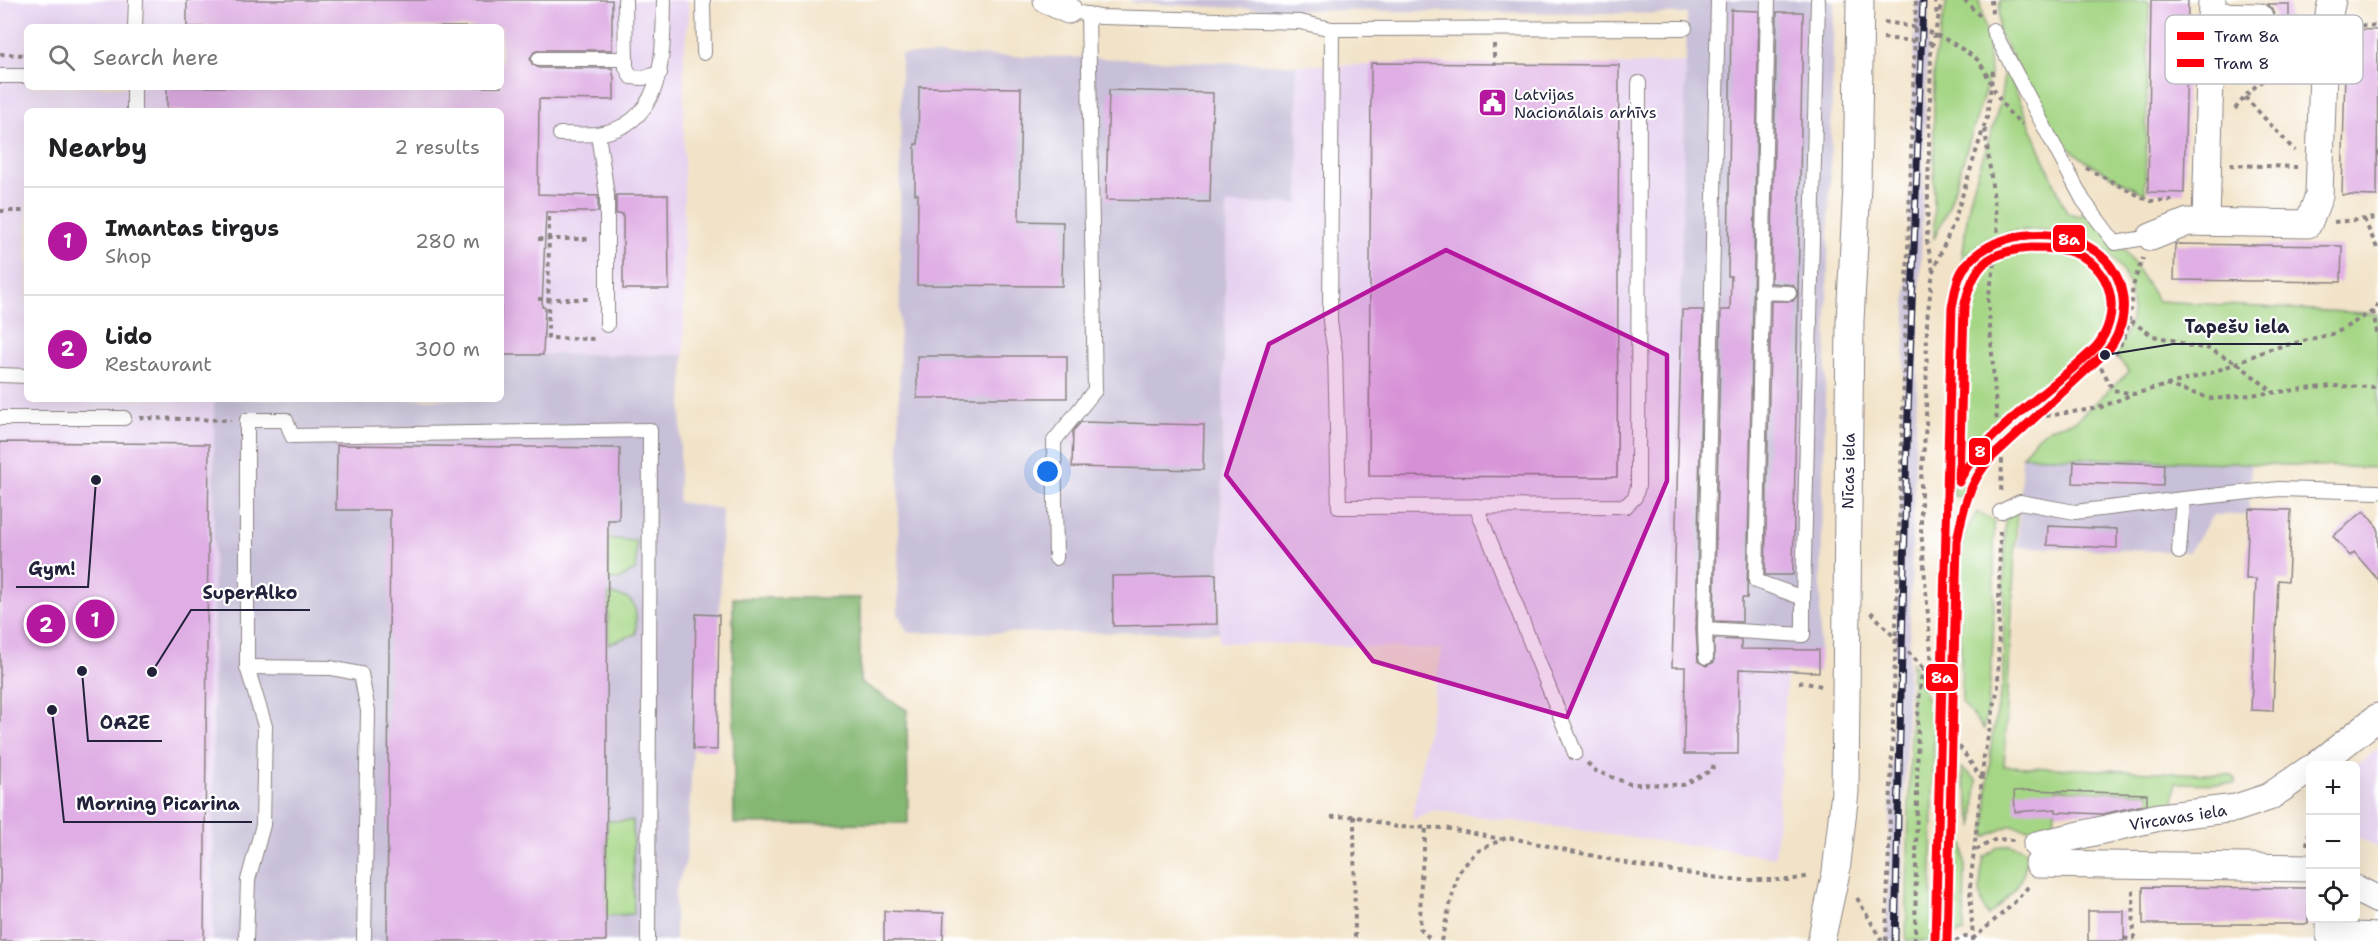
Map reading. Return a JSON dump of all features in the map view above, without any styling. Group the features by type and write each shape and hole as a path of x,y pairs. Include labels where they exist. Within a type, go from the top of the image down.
{"street":[{"path":"2329,15 2332,0"},
{"path":"2211,8 2248,15"},
{"name":"Nīcas iela","path":"1821,941 1836,872 1845,792 1845,584 1850,321 1857,186 1859,20"},
{"path":"2206,222 2209,84"},
{"path":"2151,237 2188,222 2308,224 2319,196 2315,167 2322,84"},
{"path":"2321,761 2378,717"},
{"name":"Vircavas iela","path":"2038,855 2159,817 2236,808 2269,797 2306,772"},
{"path":"2038,855 2133,865 2306,867"},
{"path":"2360,891 2378,900"},
{"path":"2330,923 2330,935 2378,937"}],"lane":[{"path":"135,24 136,0"},
{"path":"625,0 626,67 631,77 644,78 660,73"},
{"path":"560,134 598,134 616,129 645,108 654,92 660,73 663,52 664,0"},
{"path":"703,0 704,53"},
{"path":"1706,657 1718,0"},
{"path":"1768,0 1756,581 1803,598"},
{"path":"1705,629 1803,635 1818,0"},
{"path":"1056,558 1054,441 1095,390 1067,6 1100,16 1300,22 1332,29 1685,28"},
{"path":"1332,29 1330,322 1335,353 1339,507 1626,506 1635,497 1638,486 1639,83"},
{"path":"1993,30 2084,200 2115,243 2151,237"},
{"path":"539,59 626,59"},
{"path":"0,76 24,76"},
{"path":"134,90 134,108"},
{"path":"598,134 607,195 607,325"},
{"path":"1761,292 1789,293"},
{"path":"0,375 24,376"},
{"path":"0,417 124,418"},
{"path":"246,941 248,880 263,825 265,726 247,667 247,420 286,420 292,436 650,430 648,941"},
{"path":"2000,508 2020,502 2075,512 2279,489 2378,492"},
{"path":"2179,552 2183,499"},
{"path":"1476,506 1575,753"},
{"path":"247,667 331,668 361,674 368,711 364,941"}],"path":[{"path":"1884,941 1916,0"},
{"path":"1935,0 1937,20"},
{"path":"1933,272 1926,241 1933,43 1942,0"},
{"path":"1964,0 1993,30"},
{"path":"1982,779 1941,720 1932,666 1921,529 1921,480 1926,424 1927,319 1933,272 1954,222 1984,126 1992,86 1991,0"},
{"path":"1859,20 1915,26 1935,33 1978,61 1992,86"},
{"path":"1859,20 1915,40 1933,43"},
{"path":"0,54 24,55"},
{"path":"2259,84 2245,97 2208,152 2315,167"},
{"path":"2245,97 2315,167"},
{"path":"1973,939 1970,887 1976,851 1984,756 1998,687 2002,459 1999,451 1988,299 1999,241 1984,126"},
{"path":"2085,167 2150,201 2173,200"},
{"path":"0,211 24,211"},
{"path":"549,217 548,338 607,339 607,325"},
{"path":"2308,224 2378,218"},
{"path":"2364,219 2378,250"},
{"path":"2115,354 2131,321 2132,293 2151,237"},
{"path":"538,239 607,239"},
{"path":"538,299 607,298"},
{"path":"2046,416 2099,408 2134,394 2214,372 2270,349 2336,333 2373,311 2378,304"},
{"path":"2373,311 2378,338"},
{"path":"2131,321 2153,336 2177,341 2187,346 2207,348 2237,363 2274,393"},
{"path":"2101,367 2113,390 2134,394"},
{"path":"2165,385 2213,399 2332,386 2378,387"},
{"path":"124,418 247,420"},
{"path":"1845,584 1924,669"},
{"path":"1924,669 1932,666"},
{"path":"1915,941 1918,716 1924,669"},
{"path":"1575,753 1596,771 1630,784 1683,785 1712,770 1715,761"},
{"path":"1331,817 1354,816 1397,827 1464,831 1502,840"},
{"path":"1354,816 1355,941"},
{"path":"1426,829 1421,879 1420,928 1432,941"},
{"path":"1441,941 1458,873 1476,852 1507,837 1640,866 1732,880 1789,880 1836,872 1850,885 1884,941"},
{"path":"1973,939 2027,890 2038,855 2020,840 1996,839 1976,851"},
{"path":"2124,938 2134,941 2133,865"},
{"path":"1955,941 1964,937 1973,939"}],"highlighted area":[{"path":"1446,250 1667,355 1667,481 1567,717 1373,661 1226,475 1269,344"}],"shaded area":[{"path":"0,0 688,0 689,17 684,51 684,355 504,354 504,108 24,108 24,402 214,402 213,941 0,941"},
{"path":"1129,0 1834,0 1819,672 1672,667 1687,14 1282,10 1135,3"},
{"path":"1916,0 1929,0 1900,941 1886,941"},
{"path":"901,54 1296,65 1299,203 1227,204 1219,632 908,633 898,614"},
{"path":"1686,62 1682,310 1717,668 1787,671 1775,857 1433,810 1415,819 1412,818 1442,649 1219,642 1227,203 1298,203 1296,65 1619,65"},
{"path":"504,354 684,355 678,502 722,509 717,750 693,749 686,861 675,892 675,941 213,941 214,402 504,402"},
{"path":"2022,456 2251,465 2249,515 2213,515 2189,552 2018,547"},
{"path":"2378,748 2378,848 2360,838 2360,763"}],"green space":[{"path":"1947,0 1979,0 1988,41 1990,75 1949,206 1934,239 1934,61"},
{"path":"2000,0 2149,0 2145,194 2087,162 2055,137 1998,31"},
{"path":"2004,63 2067,213 2081,216 2092,200 2158,301 2378,314 2378,468 2022,456 2034,440 2049,428 2075,421 2129,372 2115,354 2130,324 2132,305 2126,278 2110,255 2087,239 2070,232 2030,230 2000,234 1983,242 1962,260 1969,204 1997,114"},
{"path":"2039,245 2059,247 2086,255 2101,268 2110,281 2114,293 2116,312 2114,324 2104,343 2089,360 1978,461 1968,476 1961,497 1953,496 1957,409 1956,310 1961,287 1973,267 1988,253 2012,247"},
{"path":"2017,511 2004,766 2230,775 2235,778 2235,784 2175,783 2174,810 2151,812 2149,793 2056,789 2054,827 2029,829 2011,825 1985,837 1992,737 2003,682 2005,520 2012,512"},
{"path":"1977,512 1994,521 1991,677 1984,729 1962,703 1960,612 1962,553 1964,536"},
{"path":"608,538 636,541 636,569 619,580 608,580"},
{"path":"608,594 618,595 634,605 636,634 608,644"},
{"path":"733,598 860,598 860,682 907,710 908,823 734,824"},
{"path":"1912,662 1917,669 1934,726 1931,941 1906,941"},
{"path":"1961,768 1977,780 1974,827"},
{"path":"1954,785 1961,821 1965,863 1964,932 1952,935"},
{"path":"607,821 633,821 634,914 606,916"},
{"path":"2010,844 2025,850 2024,870 2010,895 1988,916 1980,895 1984,857 1998,847"}],"building":[{"path":"187,0 612,0 612,50 539,50 534,52 530,58 532,64 539,68 612,68 614,78 614,100 539,99 538,194 598,196 598,212 546,212 542,307 545,307 543,355 504,355 504,108 167,108 167,90 504,90 504,24 187,24"},
{"path":"2151,0 2188,0 2188,15 2165,15 2165,84 2186,84 2184,193 2148,192"},
{"path":"2268,4 2289,4 2289,15 2274,15"},
{"path":"1731,10 1759,11 1747,598 1742,598 1742,622 1714,621 1721,310 1730,310 1731,276 1728,276"},
{"path":"1777,12 1803,12 1798,293 1793,285 1771,283"},
{"path":"2363,30 2378,30 2377,196 2342,195 2345,84 2363,84"},
{"path":"1371,63 1619,65 1617,477 1369,476"},
{"path":"919,87 1021,88 1019,221 1063,222 1062,286 917,285 918,194 915,194 915,144 918,144"},
{"path":"1109,90 1213,93 1210,202 1106,200"},
{"path":"616,195 668,195 669,289 623,289 623,214 616,214"},
{"path":"2175,244 2342,246 2341,282 2174,280"},
{"path":"1798,294 1793,575 1765,575 1771,301 1793,301"},
{"path":"1682,310 1703,310 1696,629 1698,661 1706,666 1714,662 1714,639 1741,640 1741,649 1819,650 1819,672 1739,669 1738,754 1684,754 1685,667 1672,667"},
{"path":"917,356 1067,356 1067,398 917,398"},
{"path":"1081,422 1204,425 1203,470 1072,467 1073,431"},
{"path":"0,442 209,444 204,941 0,941"},
{"path":"337,445 620,448 619,520 608,520 606,941 387,941 390,510 336,510"},
{"path":"2074,461 2164,464 2163,486 2073,483"},
{"path":"2249,509 2291,510 2288,581 2278,580 2273,711 2251,710 2256,579 2246,579"},
{"path":"2364,511 2378,528 2378,580 2354,552 2350,556 2333,536"},
{"path":"2048,526 2117,529 2117,548 2047,545"},
{"path":"1216,574 1217,624 1113,626 1112,576"},
{"path":"696,614 719,615 717,750 693,749"},
{"path":"2014,791 2147,794 2147,804 2103,814 2056,812 2056,809 2015,812"},
{"path":"2143,887 2306,888 2306,923 2308,924 2143,924"},
{"path":"884,911 944,913 943,941 884,941"},
{"path":"2088,911 2124,911 2124,941 2088,941"}],"railway":[{"path":"1895,941 1907,443 1923,0"}],"tram line":[{"name":"8a","path":"1935,941 1952,307 1961,272 1975,256 1989,246 2022,236 2040,234 2057,236 2089,247 2102,256 2111,267 2122,294 2122,322 2109,349 1984,466 1972,486 1965,507 1957,541 1947,941"},
{"name":"8","path":"2032,248 2068,251 2091,263 2107,284 2111,309 2109,322 2096,347 2002,428 1969,464 1959,482 1964,308 1968,293 1972,281 1984,263 2004,253 2032,248"}],"place":[{"name":"Latvijas Nacionālais arhīvs","path":"1493,103"},
{"name":"Tapešu iela","path":"2105,355"},
{"name":"Gym!","path":"96,480"},
{"name":"Imantas tirgus","path":"95,619"},
{"name":"Lido","path":"46,624"},
{"name":"OAZE","path":"82,671"},
{"name":"SuperAlko","path":"152,672"},
{"name":"Morning Picarina","path":"52,710"}]}
